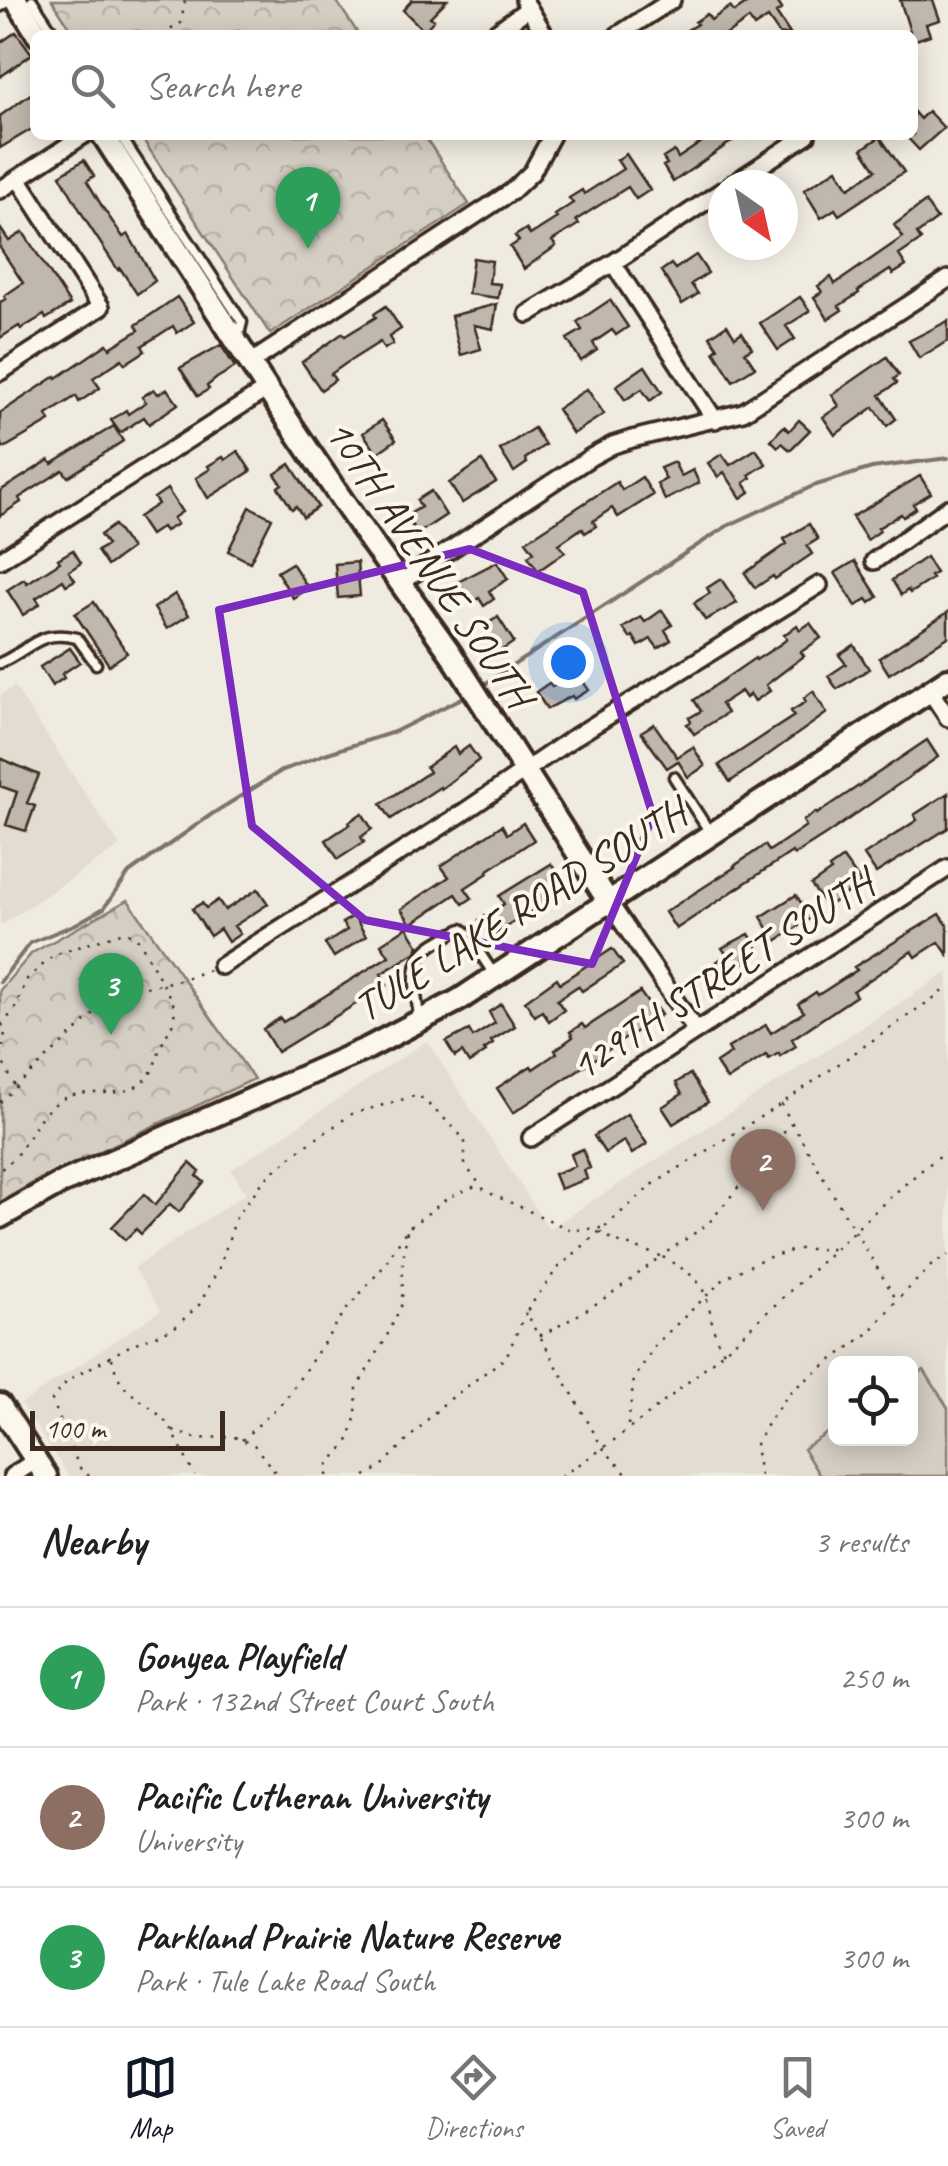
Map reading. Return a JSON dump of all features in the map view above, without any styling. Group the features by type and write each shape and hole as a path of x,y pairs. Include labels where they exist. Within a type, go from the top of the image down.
{"street":[{"path":"16,0 35,30"},
{"path":"626,30 672,0"},
{"path":"497,30 526,4 542,30"},
{"path":"0,190 76,140"},
{"name":"10TH AVENUE SOUTH","path":"105,140 250,363 451,654 696,1032"},
{"path":"250,363 500,200 532,172 549,140"},
{"path":"753,170 800,140"},
{"path":"0,372 101,307 18,178"},
{"path":"528,314 708,200"},
{"path":"613,263 715,420"},
{"path":"401,582 591,456 613,445 743,412 948,279"},
{"path":"0,560 267,388"},
{"path":"874,561 948,508"},
{"path":"220,966 819,585"},
{"path":"939,685 948,718"},
{"name":"TULE LAKE ROAD SOUTH","path":"0,1217 61,1183 420,1022 939,685"},
{"name":"129TH STREET SOUTH","path":"532,1138 948,868"},
{"path":"0,1406 41,1468 12,1476"}],"lane":[{"path":"32,0 52,30"},
{"path":"123,140 242,322 237,343"},
{"path":"0,663 48,635 59,634 78,638 96,664"},
{"path":"674,777 711,834"},
{"path":"420,1022 414,972 418,958 453,932 466,932 494,976"}],"path":[{"path":"170,30 181,23 185,0"},
{"path":"0,1171 18,1153 34,1124 61,1100 76,1094 116,1092 137,1086 147,1078 175,1020 174,1008 138,938 119,933 54,955 28,979 19,1003 1,1023 5,1033 1,1058 16,1088"},
{"path":"0,1102 103,1004 130,990 192,977 220,966"},
{"path":"365,1476 380,1468 441,1406 506,1357 528,1309 557,1269 652,1185 781,1104 948,988"},
{"path":"89,1476 79,1467 52,1400 68,1380 111,1355 174,1328 199,1305 219,1268 237,1215 266,1178 352,1114 418,1095 465,1140 465,1165 485,1191 571,1230 602,1228"},
{"path":"781,1104 897,1300"},
{"path":"539,1336 610,1295 708,1224 791,1124"},
{"path":"561,1476 724,1351 948,1150"},
{"path":"242,1440 285,1400 407,1229 448,1198 480,1184"},
{"path":"595,1228 617,1242 661,1256 696,1279 707,1296 716,1342 724,1351"},
{"path":"327,1476 328,1465 348,1442 356,1415 356,1386 402,1304 407,1229"},
{"path":"627,1428 634,1379 656,1344 725,1278 763,1259 798,1249 834,1250"},
{"path":"760,1476 755,1446 792,1390 870,1332 897,1300 948,1255"},
{"path":"528,1309 531,1323 602,1447 628,1476"},
{"path":"111,1355 116,1377 126,1390 165,1420 195,1476"},
{"path":"170,1429 198,1439 232,1436 254,1445 278,1476"}],"highlighted area":[{"path":"470,549 583,592 653,816 592,964 365,920 252,826 219,610"}],"shaded area":[{"path":"14,686 120,846 0,926 0,696"},
{"path":"948,972 948,1476 69,1476 21,1404 161,1310 134,1268 246,1193 231,1170 427,1041 549,1229"}],"green space":[{"path":"52,0 336,0 356,30 72,30"},
{"path":"143,140 427,140 469,204 270,334"},
{"path":"128,900 254,1079 36,1181 0,1202 0,990 32,953"},
{"path":"924,1370 948,1408 948,1476 820,1476 803,1449 828,1433 828,1446 918,1446 918,1374"}],"building":[{"path":"412,0 447,0 430,17 434,20 425,30 403,10"},
{"path":"752,0 776,0 782,9 776,13 787,30 776,30 768,18 754,27 749,19 733,30 687,30 707,14 711,20 730,7 734,12"},
{"path":"900,0 933,0 940,20 926,24 930,35 918,39 918,30 910,30"},
{"path":"16,32 30,55 0,77 0,43"},
{"path":"30,95 30,130 0,148 0,116"},
{"path":"928,111 944,128 919,150 910,140 918,140 918,117"},
{"path":"705,140 734,140 673,182 663,166 667,164 663,158 674,151 678,158"},
{"path":"882,140 904,172 839,215 835,209 821,218 804,190 837,169 849,188 876,170 862,149"},
{"path":"626,154 650,190 636,199 628,187 576,220 579,224 552,241 556,246 524,269 510,247 519,241 515,236 526,229 530,235 557,218 555,215 573,203 569,198 582,190 584,194 623,169 617,160"},
{"path":"84,160 94,176 87,181 123,237 128,234 155,281 137,294 88,224 60,175"},
{"path":"925,202 937,219 917,234 921,240 899,255 906,266 893,274 890,270 858,291 828,319 814,297 822,292 818,286 831,277 835,284 903,237 894,225"},
{"path":"0,228 9,241 23,232 70,304 46,319 44,315 0,338 0,302 23,283 0,248"},
{"path":"696,255 708,273 691,284 698,294 682,304 661,271 671,264 675,269"},
{"path":"473,258 492,261 489,283 500,284 498,298 468,294"},
{"path":"177,297 194,322 177,333 173,326 142,346 145,351 125,364 122,359 93,378 100,388 79,402 76,396 47,415 50,421 4,448 0,442 0,413 107,344 110,348 139,330 136,325"},
{"path":"800,297 810,311 786,326 795,339 778,350 760,323"},
{"path":"610,300 628,327 616,335 612,330 593,343 597,350 581,361 567,339 582,330 577,322"},
{"path":"497,304 493,329 474,325 481,349 461,355 451,316"},
{"path":"386,306 401,329 389,337 393,344 384,349 380,342 345,364 331,374 335,380 321,390 302,362 343,333 345,336 376,317 374,314"},
{"path":"948,321 948,341 919,358 909,341"},
{"path":"727,325 735,337 742,332 752,348 745,352 755,367 733,381 714,351 718,348 710,336"},
{"path":"221,345 235,367 198,396 180,368"},
{"path":"887,357 899,375 894,379 897,383 880,395 896,419 887,426 874,407 835,435 823,417 839,406 832,395"},
{"path":"645,366 662,392 650,401 642,389 625,400 616,386"},
{"path":"154,389 158,394 167,389 178,404 149,424 144,417 120,433 111,420 146,402 142,397"},
{"path":"587,389 604,414 573,434 557,409"},
{"path":"382,420 396,440 377,453 363,433"},
{"path":"799,420 810,430 790,450 771,440 784,426 789,431"},
{"path":"114,426 123,441 68,477 63,470 19,498 21,502 0,516 0,491"},
{"path":"534,428 545,445 514,472 500,450"},
{"path":"756,449 766,464 749,475 751,478 744,483 750,492 741,498 724,472 718,477 708,463 722,454 730,465"},
{"path":"238,451 251,471 208,498 196,478 210,469 208,466"},
{"path":"482,461 496,482 462,503 449,483"},
{"path":"674,462 681,476 693,470 699,483 665,500 657,484 666,479 660,468"},
{"path":"290,464 318,507 303,517 296,506 292,509 278,487 282,484 275,474"},
{"path":"920,476 931,493 913,504 916,508 878,528 880,531 867,540 852,517"},
{"path":"642,477 653,495 618,517 612,508 593,521 596,526 585,533 582,528 559,544 565,552 538,571 528,556 534,552 526,541 617,482 622,490"},
{"path":"167,489 182,512 173,518 177,524 150,535 138,517 158,504 154,498"},
{"path":"431,491 446,515 417,534 406,516 421,507 417,500"},
{"path":"250,507 272,518 250,562 228,551"},
{"path":"809,524 818,539 807,546 812,554 755,588 745,573 787,544 784,539"},
{"path":"114,525 131,549 107,566 97,551 107,545 100,535"},
{"path":"73,550 81,563 69,571 75,580 66,585 63,580 36,598 40,604 23,615 7,590 24,579 27,583"},
{"path":"926,557 936,573 910,593 908,590 901,595 892,580"},
{"path":"855,561 878,597 856,606 835,573"},
{"path":"357,562 360,596 338,598 335,564"},
{"path":"497,562 508,579 489,591 494,599 484,606 479,598 471,603 458,582"},
{"path":"292,563 308,588 293,598 277,572"},
{"path":"721,579 737,603 705,620 694,603 710,593 707,588"},
{"path":"175,594 189,615 167,629 154,608"},
{"path":"94,602 127,653 109,665 75,614"},
{"path":"662,610 672,625 665,630 671,640 658,648 651,639 639,646 623,628 641,617 645,622"},
{"path":"948,612 948,637 889,674 879,658"},
{"path":"498,617 514,642 498,653 484,626"},
{"path":"810,623 821,638 766,685 770,691 755,701 741,691 721,704 727,713 694,734 687,724 691,722 689,718 701,711 694,700 782,643 787,639 784,635 797,625 800,630"},
{"path":"854,645 869,669 837,689 828,676 846,664 839,655"},
{"path":"70,648 80,662 52,686 40,667"},
{"path":"580,677 589,690 547,709 536,692 563,679 568,686"},
{"path":"813,691 827,713 730,782 719,765 794,716 791,711 806,702 804,698"},
{"path":"654,724 677,757 693,747 705,766 688,777 678,761 667,768 641,732"},
{"path":"927,740 938,757 827,834 794,855 792,852 676,929 665,912 765,845 769,851 806,826 803,821"},
{"path":"469,746 479,760 391,819 381,804 429,772 426,767 454,747 458,754"},
{"path":"0,758 39,775 27,803 35,806 26,831 6,825 17,792 0,786"},
{"path":"948,793 948,828 876,873 864,855 917,820 914,815"},
{"path":"362,813 372,829 361,837 364,842 338,859 326,840"},
{"path":"523,823 534,840 465,888 472,898 463,904 456,894 411,924 401,909 449,877 441,866 502,825 507,834"},
{"path":"843,858 861,883 827,907 811,885"},
{"path":"551,864 561,878 544,889 551,899 490,937 479,920 504,904 499,896"},
{"path":"258,889 268,904 234,926 240,934 228,942 220,929 210,936 192,909 202,903 206,908 218,900 225,910"},
{"path":"796,895 811,918 776,941 761,917"},
{"path":"940,914 948,926 948,955 939,942 916,957 912,951 853,991 856,996 792,1039 796,1046 780,1056 779,1053 769,1059 766,1055 727,1080 716,1063 731,1053 728,1048 766,1025 771,1033 804,1012 798,1004 816,992 818,995 857,970 854,967"},
{"path":"354,916 366,936 334,957 325,944 347,930 342,923"},
{"path":"407,927 419,946 416,952 381,974 387,985 277,1052 263,1029 280,1018 283,1022 389,956 381,944"},
{"path":"749,934 758,949 744,957 746,961 735,969 733,965 712,979 705,969 727,955 722,948"},
{"path":"612,949 623,964 582,991 578,986 557,1000 564,1010 549,1021 542,1011 535,1016 525,1001 557,978 560,983"},
{"path":"640,992 661,1015 513,1113 497,1088 557,1053 555,1050 573,1037 570,1032 582,1024 585,1028"},
{"path":"501,1004 515,1026 491,1041 493,1044 486,1052 469,1063 462,1052 455,1057 446,1042 469,1030 473,1037 495,1023 489,1012"},
{"path":"690,1074 708,1102 673,1124 662,1107 682,1094 676,1083"},
{"path":"627,1114 647,1144 632,1154 624,1141 605,1153 594,1136"},
{"path":"583,1149 590,1168 584,1170 587,1179 560,1189 554,1174 575,1166 571,1154"},
{"path":"190,1163 204,1182 179,1212 170,1204 141,1234 136,1229 125,1240 112,1227 144,1194 155,1205"}],"waterway":[{"path":"480,687 727,526 813,486 872,468 948,458"},
{"path":"0,982 30,943 104,908 129,873 281,771 394,732 468,695"}],"place":[{"name":"Gonyea Playfield","path":"308,249"},
{"name":"Parkland Prairie Nature Reserve","path":"111,1035"},
{"name":"Pacific Lutheran University","path":"763,1211"}]}
